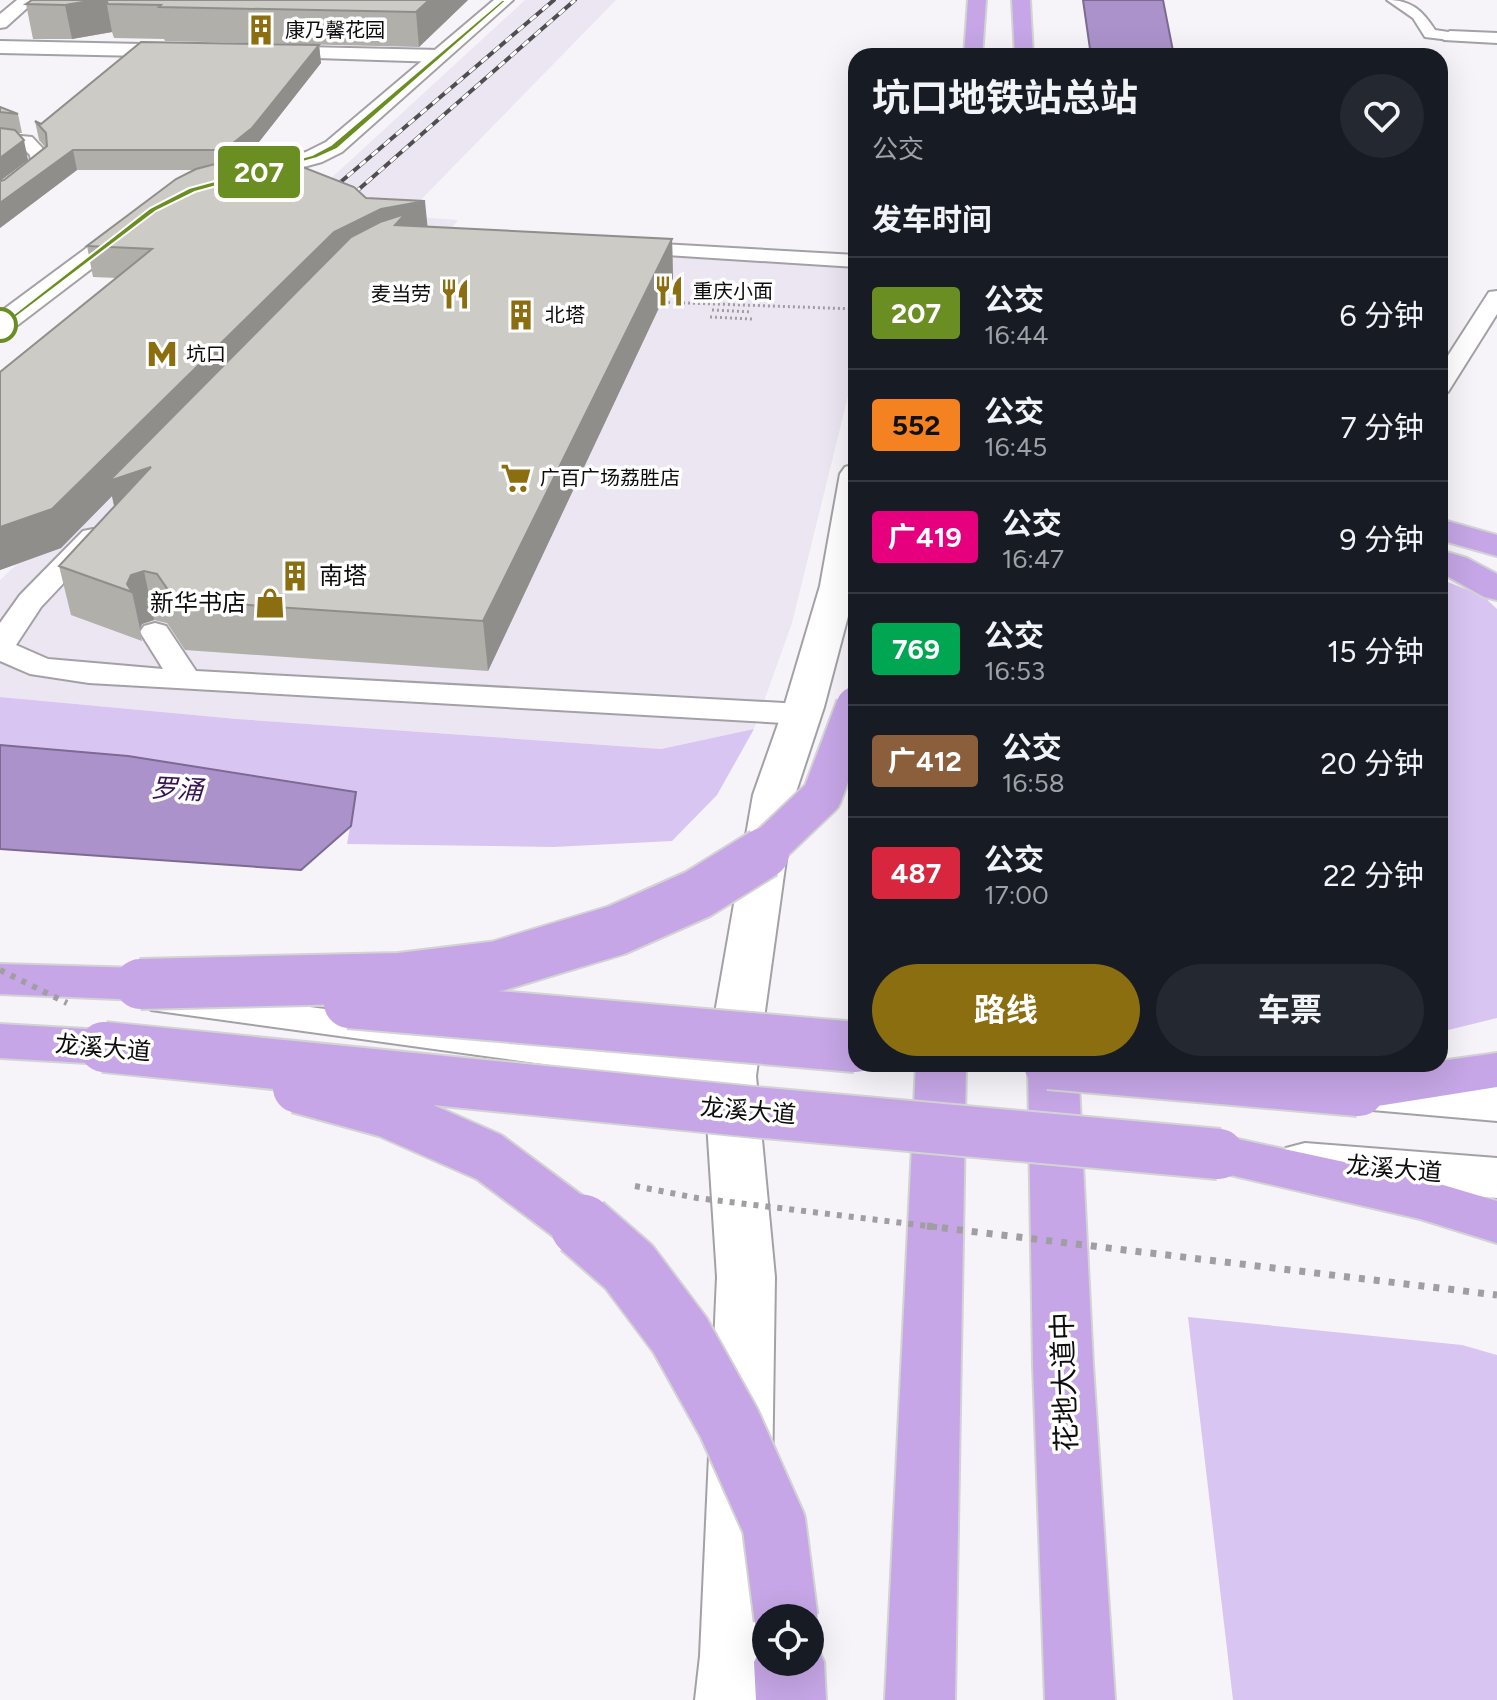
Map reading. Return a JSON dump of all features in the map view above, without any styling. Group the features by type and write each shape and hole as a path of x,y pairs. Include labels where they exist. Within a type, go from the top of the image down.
{"main road":[{"path":"974,48 977,0"},
{"path":"1021,0 1024,48"},
{"path":"1448,531 1497,546"},
{"path":"1448,563 1497,589"},
{"path":"140,984 399,978 498,966 617,930 698,894 768,850 822,796 848,727"},
{"path":"0,979 140,984 848,1046"},
{"name":"龙溪大道","path":"0,1041 104,1047 754,1112 1219,1154"},
{"path":"104,1047 280,1083 389,1113 489,1157 561,1208 629,1267 680,1335 729,1423 774,1524 784,1604"},
{"path":"1142,1072 1359,1091 1497,1070"},
{"path":"920,1700 941,1072"},
{"name":"花地大道中","path":"1051,1072 1080,1700"},
{"path":"1219,1154 1423,1199 1497,1222"},
{"path":"790,1676 791,1700"}],"street":[{"path":"0,23 27,0"},
{"path":"218,183 314,157 334,147 504,0"},
{"path":"1450,36 1497,38"},
{"path":"1,47 207,51"},
{"path":"238,52 440,56"},
{"path":"0,325 153,210"},
{"path":"730,1700 735,1656 746,1277 730,1076 774,795 838,586 848,524"},
{"path":"1359,1091 1497,1103"},
{"name":"龙溪大道","path":"1219,1154 1497,1178"}],"lane":[{"path":"1394,0 1418,15 1430,34 1450,36"},
{"path":"0,139 26,141 39,154 40,163 0,194"},
{"path":"597,247 848,261"},
{"path":"1448,374 1497,297"},
{"path":"107,522 30,601 0,648 41,667 186,680 801,714"},
{"path":"155,632 186,680"},
{"path":"0,979 730,1076"}],"path":[{"path":"648,301 848,309"},
{"path":"752,317 710,315 752,317"},
{"path":"621,1183 697,1198 1497,1295"}],"shaded area":[{"path":"525,0 616,0 405,216 458,220 448,233 848,253 848,396 792,623 754,729 661,749 237,719 0,697 0,580 106,481 327,182"},
{"path":"1448,582 1483,596 1497,609 1497,1018 1448,1030"},
{"path":"0,697 237,719 661,749 754,729 717,795 672,841 553,847 347,844 356,792 128,756 0,745"},
{"path":"1188,1317 1462,1345 1497,1355 1497,1700 1233,1700"}],"water":[{"path":"1083,0 1163,0 1172,48 1090,48"},
{"name":"罗涌","path":"0,745 128,756 356,792 351,826 301,870 0,849"}],"building":[{"path":"32,0 95,0 65,5 26,4"},
{"path":"106,0 429,0 416,12 159,7 161,5 108,4"},
{"path":"141,42 319,45 252,128 227,148 73,150 0,203 0,181 47,146 46,133 35,121 41,124"},
{"path":"0,107 18,114 0,112"},
{"path":"0,128 15,130 24,140 0,158"},
{"name":"坑口","path":"242,157 277,157 354,187 366,198 425,201 381,209 334,232 52,509 0,527 0,372 152,249 87,246 176,179 196,169"},
{"path":"405,214 395,225 672,239 483,621 175,600 157,574 144,571 131,575 127,584 132,592 59,566 151,467 109,481 351,237 380,222"}],"railway":[{"path":"323,197 554,0"},
{"path":"342,204 575,0"}],"bus line":[{"name":"207","path":"0,325 153,210 192,190 314,157 334,147 504,0"}],"place":[{"name":"康乃馨花园","path":"261,30"},
{"name":"重庆小面","path":"669,291"},
{"name":"麦当劳","path":"455,294"},
{"name":"北塔","path":"521,315"},
{"name":"坑口","path":"162,354"},
{"name":"广百广场荔胜店","path":"516,478"},
{"name":"南塔","path":"295,576"},
{"name":"新华书店","path":"270,603"}]}
